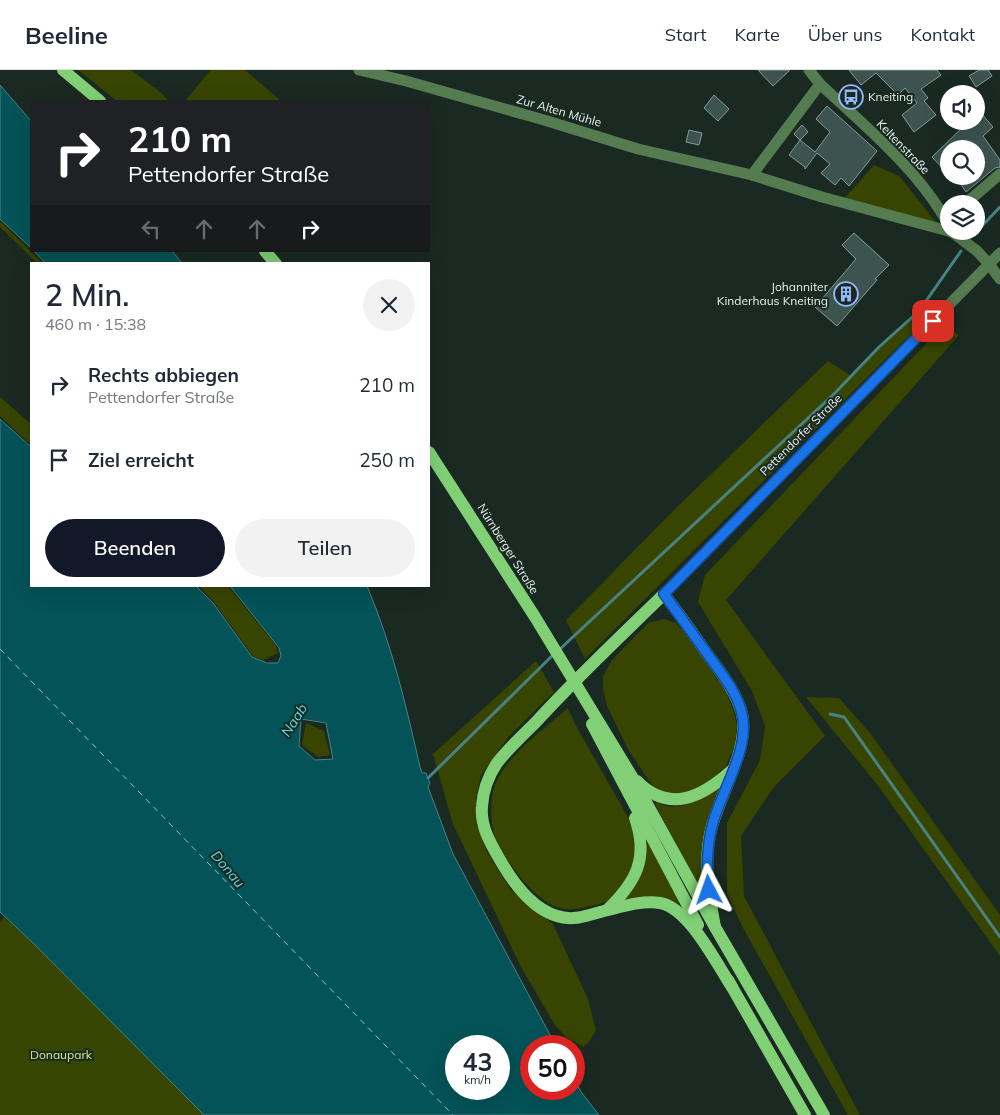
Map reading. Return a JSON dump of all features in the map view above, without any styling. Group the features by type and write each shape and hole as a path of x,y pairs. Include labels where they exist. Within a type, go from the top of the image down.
{"main road":[{"path":"63,70 99,100"},
{"path":"266,252 274,262"},
{"name":"Nürnberger Straße","path":"430,454 535,618 561,663"},
{"path":"715,928 708,880 708,842 714,818 740,752 744,730 742,714 738,701 724,678 664,594 544,712 497,764 486,788 482,806 483,826 489,842 508,874 524,894 539,907 556,916 582,917 607,910 651,902 662,903 672,907 681,913 691,924 732,987"},
{"path":"561,663 614,768 732,987 805,1115"},
{"path":"561,663 631,774 715,928 824,1115"},
{"path":"607,910 620,897 636,875 641,849 638,827 614,768"},
{"path":"631,774 644,788 653,794 675,800 689,798 701,793 732,769"}],"street":[{"name":"Zur Alten Mühle","path":"359,70 406,81 544,120 638,149 752,175 822,197 940,223"},
{"name":"Keltenstraße","path":"809,70 820,84 903,162 940,213"},
{"path":"752,175 820,84"},
{"path":"976,195 1000,174"},
{"name":"Zur Alten Mühle","path":"965,240 989,264"},
{"name":"Pettendorfer Straße","path":"664,594 1000,253"},
{"path":"989,264 1000,279"}],"green space":[{"path":"78,70 131,70 168,100 116,100"},
{"path":"211,70 245,70 280,100 186,100"},
{"path":"874,165 899,176 939,226 843,200"},
{"path":"0,221 41,262 36,262 0,227"},
{"path":"919,311 926,319 585,659 566,620 674,510 828,361 851,376 879,347"},
{"path":"943,326 959,335 726,600 825,736 773,788 741,836 744,896 860,1115 848,1115 743,928 727,894 727,823 760,760 765,726 752,691 698,602 705,575"},
{"path":"0,397 30,423 30,444 0,416"},
{"path":"200,587 229,587 276,646 278,653 263,660 253,656 214,602"},
{"path":"664,619 676,623 689,638 726,692 734,712 737,727 735,745 726,766 712,779 691,793 675,795 658,791 649,781 628,749 607,706 603,688 603,677 612,660 648,623"},
{"path":"536,661 554,692 509,736 481,775 476,798 477,825 487,852 510,889 553,924 588,999 596,1030 585,1045 585,1035 564,1035 555,1025 521,967 453,824 433,754"},
{"path":"806,697 839,698 870,733 1000,915 1000,956 879,787"},
{"path":"568,708 576,726 633,826 635,845 631,873 627,881 610,899 603,903 570,909 557,907 538,896 521,878 495,837 492,813 494,788 506,765 526,744"},
{"path":"306,723 324,731 330,755 318,757 302,745"},
{"path":"720,788 704,888 701,890 655,804 657,802 664,806 680,806 698,800"},
{"path":"649,844 680,902 678,904 670,900 623,901 638,882 644,863 645,846"},
{"name":"Donaupark","path":"4,917 32,942 204,1115 0,1115 0,922"}],"water":[{"path":"0,85 30,120 30,247 0,219"},
{"path":"35,252 173,252 181,262 44,262"},
{"path":"0,419 30,446 30,587 197,587 213,603 252,657 267,663 278,663 281,656 279,648 231,587 367,587 391,653 404,698 420,767 422,773 426,773 430,783 428,787 453,854 550,1035 520,1035 520,1100 585,1100 585,1097 599,1115 204,1115 0,912","holes":["301,719 326,723 333,759 315,760 299,746"]}],"building":[{"path":"758,70 790,70 773,86"},
{"path":"849,70 937,70 941,75 921,89 928,98 924,101 936,115 914,132 902,115 917,103 905,88 898,95 876,73 861,85"},
{"path":"979,70 988,70 992,76 979,85 975,85 969,76"},
{"path":"714,95 729,109 718,121 704,108"},
{"path":"827,106 877,151 849,186 841,178 835,185 821,173 830,164 817,153 805,169 805,167 789,155 800,140 815,152 830,132 816,119"},
{"path":"985,118 993,127 983,136 1000,160 1000,167 995,168 985,176 985,140 950,140 960,130 985,130"},
{"path":"802,125 808,132 800,140 794,134"},
{"path":"689,130 702,133 699,145 686,142"},
{"path":"940,149 940,165 932,157"},
{"path":"961,185 974,185 966,192"},
{"name":"Johanniter Kinderhaus Kneiting","path":"854,233 889,265 875,279 877,280 837,326 815,307 856,259 842,245"}],"waterway":[{"path":"985,223 1000,207"},
{"path":"560,649 834,394 879,347 919,311 961,251"},
{"path":"428,778 553,655"},
{"path":"830,714 844,717 1000,937"}],"ferry route":[{"path":"0,649 453,1115"}],"place":[{"name":"Kneiting","path":"851,97"},
{"name":"Johanniter Kinderhaus Kneiting","path":"846,294"}],"route":[{"path":"709,890 708,842 714,818 740,752 744,730 742,714 738,701 724,678 664,594 933,321"}],"water label":[{"name":"Naab","path":"294,720"},
{"name":"Donau","path":"228,869"}]}
